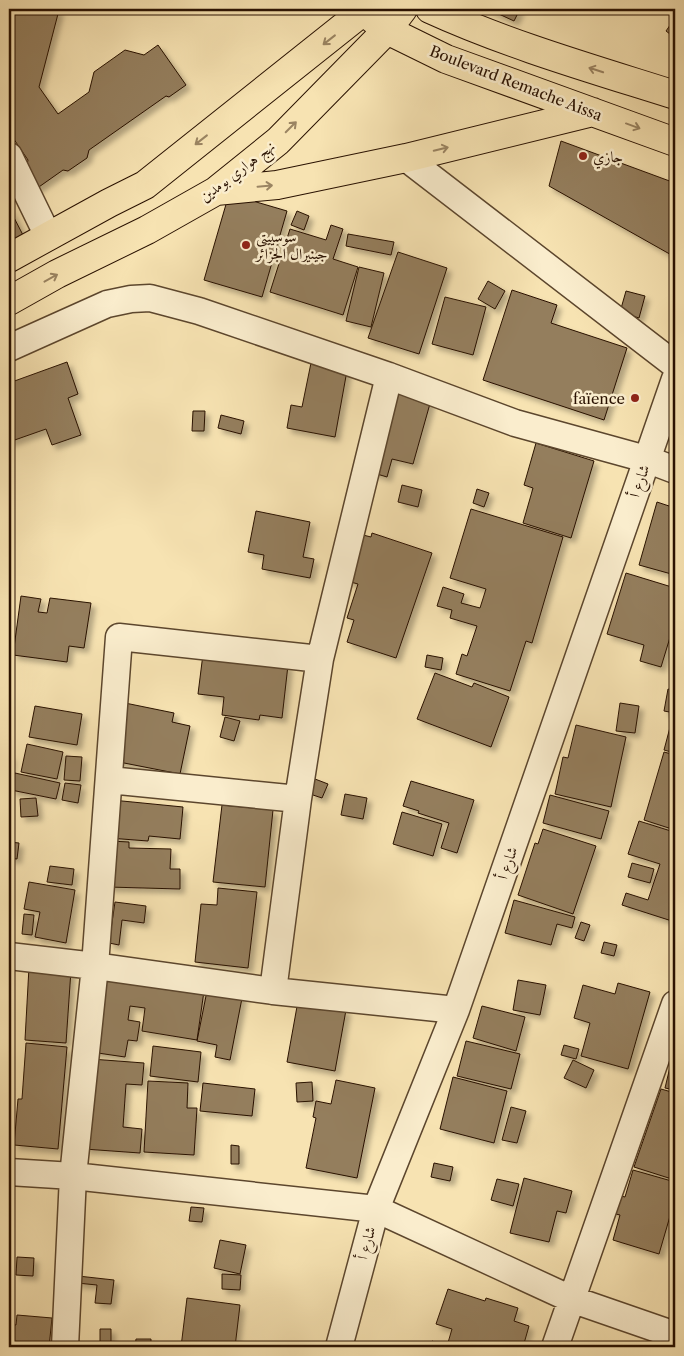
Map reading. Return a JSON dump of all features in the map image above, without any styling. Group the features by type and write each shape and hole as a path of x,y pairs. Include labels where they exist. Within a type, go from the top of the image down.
{"main road":[{"name":"نهج هواري بومدين","path":"9,301 57,274 147,230 216,191 278,140 387,30 403,9"},
{"path":"430,9 465,25 504,39 675,95"},
{"path":"481,9 504,39"},
{"name":"Boulevard Remache Aissa","path":"363,10 387,30 446,59 675,142"},
{"path":"9,258 145,185 363,10"},
{"path":"216,191 277,185 406,158 593,112"}],"street":[{"path":"9,156 48,236"},
{"path":"406,158 675,365"},
{"path":"9,348 107,304 131,299 150,298 199,311 389,376 515,423 646,459 675,470"},
{"path":"273,991 298,799 320,659 389,376"},
{"name":"شارع أ","path":"339,1347 376,1209 456,1010 675,379"},
{"path":"65,1347 73,1176 95,966 118,637 320,659"},
{"path":"109,780 298,799"},
{"path":"9,956 273,991 456,1010"},
{"path":"555,1347 675,1004"},
{"path":"9,1172 73,1176 376,1209 571,1299 675,1335"}],"building":[{"path":"9,9 59,10 39,87 58,114 89,92 94,72 125,50 144,55 158,45 186,85 169,97 166,96 89,150 87,158 68,171 63,170 36,189 25,173 28,160 9,132"},
{"path":"488,9 520,9 514,21"},
{"path":"675,18 675,38 666,31"},
{"path":"561,141 675,183 675,257 549,186"},
{"name":"سوسييتي جينيرال الجزائر","path":"229,194 287,211 262,297 204,280"},
{"path":"9,208 24,237 9,245"},
{"path":"297,211 309,216 304,230 291,225"},
{"path":"331,225 343,229 333,259 358,267 343,315 270,292 290,229 326,240"},
{"path":"348,234 394,242 391,255 346,246"},
{"path":"398,252 447,268 419,354 368,338"},
{"path":"359,267 384,273 371,327 346,321"},
{"path":"488,281 505,291 495,309 478,299"},
{"path":"512,290 557,305 551,323 627,348 604,420 483,380"},
{"path":"626,291 645,296 639,318 620,312"},
{"path":"445,297 486,307 473,355 432,344"},
{"path":"312,358 348,365 335,437 287,428 291,405 302,407"},
{"path":"67,362 78,394 68,398 81,435 52,445 46,429 9,442 9,383"},
{"path":"389,389 431,400 413,464 392,459 387,477 367,471"},
{"path":"193,411 205,411 204,431 192,431"},
{"path":"221,415 244,421 241,434 218,428"},
{"path":"536,443 594,461 571,538 523,523 533,488 524,485"},
{"path":"402,485 422,490 418,507 398,502"},
{"path":"477,489 489,493 484,507 473,503"},
{"path":"657,502 675,508 675,562 673,569 675,570 675,575 639,565"},
{"path":"471,509 563,537 532,643 526,641 510,691 456,674 462,654 467,656 477,626 450,618 452,610 437,606 443,587 464,594 461,603 480,608 486,589 450,578"},
{"path":"256,511 310,522 303,557 314,559 310,578 262,569 264,555 248,552"},
{"path":"372,533 432,553 396,658 347,642 354,620 347,618 358,584 347,581 363,535 371,537"},
{"path":"626,573 675,588 675,621 661,667 640,661 644,645 607,634"},
{"path":"21,596 41,599 38,612 47,613 50,598 91,603 84,648 69,646 67,662 13,655"},
{"path":"203,654 288,665 282,718 260,715 259,720 222,715 224,697 198,694"},
{"path":"427,655 443,658 441,670 425,667"},
{"path":"435,673 472,687 474,683 509,697 491,747 417,719"},
{"path":"668,689 675,691 675,713 664,711"},
{"path":"125,703 174,713 172,722 190,726 180,774 114,761"},
{"path":"620,703 639,706 635,733 616,731"},
{"path":"35,706 82,714 77,745 29,737"},
{"path":"673,716 675,717 675,753 664,750"},
{"path":"225,717 240,721 234,741 220,737"},
{"path":"576,725 626,737 611,807 555,794 563,757 568,758"},
{"path":"27,744 63,752 57,779 21,772"},
{"path":"664,752 675,755 675,830 644,820"},
{"path":"9,756 11,757 9,776"},
{"path":"66,756 82,757 80,781 64,780"},
{"path":"15,773 60,783 56,799 11,790"},
{"path":"315,779 328,784 322,798 310,794"},
{"path":"411,781 474,800 457,853 441,848 449,823 403,806"},
{"path":"65,783 81,785 78,803 62,800"},
{"path":"345,794 367,798 363,819 341,815"},
{"path":"550,795 609,811 601,839 543,823"},
{"path":"36,798 38,816 21,817 20,799"},
{"path":"112,800 183,807 180,839 149,836 148,841 109,838"},
{"path":"222,805 273,810 265,887 213,882"},
{"path":"402,812 442,824 433,856 393,844"},
{"path":"639,821 674,832 671,840 675,841 675,922 622,905 626,893 648,900 660,864 628,854"},
{"path":"543,829 596,846 573,914 518,895 535,843 538,844"},
{"path":"110,841 129,842 129,848 171,849 170,869 180,869 180,889 108,887"},
{"path":"9,842 19,843 17,859 9,858"},
{"path":"632,863 654,869 650,883 628,877"},
{"path":"50,866 74,869 72,885 47,882"},
{"path":"29,882 75,890 66,943 35,937 40,912 24,909"},
{"path":"218,888 257,892 248,968 195,962 201,904 217,905"},
{"path":"514,900 575,917 572,928 557,924 551,945 505,933"},
{"path":"115,902 146,906 144,923 122,920 119,945 109,943"},
{"path":"24,914 34,915 32,935 22,934"},
{"path":"581,922 590,925 584,941 575,938"},
{"path":"604,942 617,945 614,956 601,953"},
{"path":"29,967 71,970 66,1043 25,1040"},
{"path":"103,976 204,991 197,1040 142,1031 145,1008 130,1006 128,1020 140,1022 137,1041 128,1040 125,1057 91,1052"},
{"path":"518,980 546,985 540,1015 513,1010"},
{"path":"618,983 650,992 628,1069 581,1056 590,1023 574,1018 583,985 615,994"},
{"path":"208,986 243,993 230,1060 215,1057 217,1045 197,1041"},
{"path":"298,1001 346,1010 335,1071 287,1062"},
{"path":"482,1006 525,1017 516,1051 473,1038"},
{"path":"466,1041 520,1054 511,1089 457,1076"},
{"path":"26,1043 67,1047 58,1149 14,1145 18,1099 22,1099"},
{"path":"564,1045 579,1049 576,1059 561,1055"},
{"path":"153,1046 201,1052 198,1082 150,1076"},
{"path":"675,1046 675,1090 665,1088"},
{"path":"91,1059 144,1063 142,1085 126,1084 123,1127 142,1129 140,1153 84,1149"},
{"path":"573,1060 594,1070 586,1088 564,1078"},
{"path":"453,1077 507,1091 494,1143 440,1129"},
{"path":"336,1080 375,1088 357,1178 306,1168 316,1118 313,1117 316,1101 331,1104"},
{"path":"148,1081 188,1083 187,1108 197,1108 194,1155 144,1152"},
{"path":"312,1082 313,1101 297,1102 296,1083"},
{"path":"203,1083 255,1089 252,1116 200,1111"},
{"path":"661,1089 675,1093 675,1180 634,1167"},
{"path":"511,1107 526,1111 517,1143 502,1140"},
{"path":"231,1145 239,1146 239,1164 231,1164"},
{"path":"434,1163 453,1167 450,1181 431,1177"},
{"path":"633,1170 675,1182 675,1199 659,1254 613,1240 620,1215 612,1213 617,1195 625,1197"},
{"path":"524,1178 572,1191 566,1213 557,1211 549,1242 510,1233"},
{"path":"497,1179 519,1184 513,1206 491,1200"},
{"path":"191,1207 204,1208 202,1222 189,1221"},
{"path":"220,1240 246,1245 240,1274 214,1268"},
{"path":"17,1257 34,1258 33,1276 16,1275"},
{"path":"222,1274 241,1275 240,1290 222,1289"},
{"path":"78,1276 114,1280 111,1304 95,1303 97,1285 77,1283"},
{"path":"448,1289 485,1301 486,1298 518,1308 514,1321 529,1326 523,1347 430,1347 432,1341 447,1346 452,1329 436,1324"},
{"path":"187,1298 240,1305 235,1347 181,1347"},
{"path":"17,1315 52,1318 49,1347 9,1347 9,1324 16,1325"},
{"path":"100,1329 111,1329 111,1346 100,1346"},
{"path":"136,1339 151,1339 151,1347 135,1347"}],"place":[{"name":"جازي","path":"583,156"},
{"name":"سوسييتي جينيرال الجزائر","path":"246,245"},
{"name":"faïence","path":"635,398"}]}
